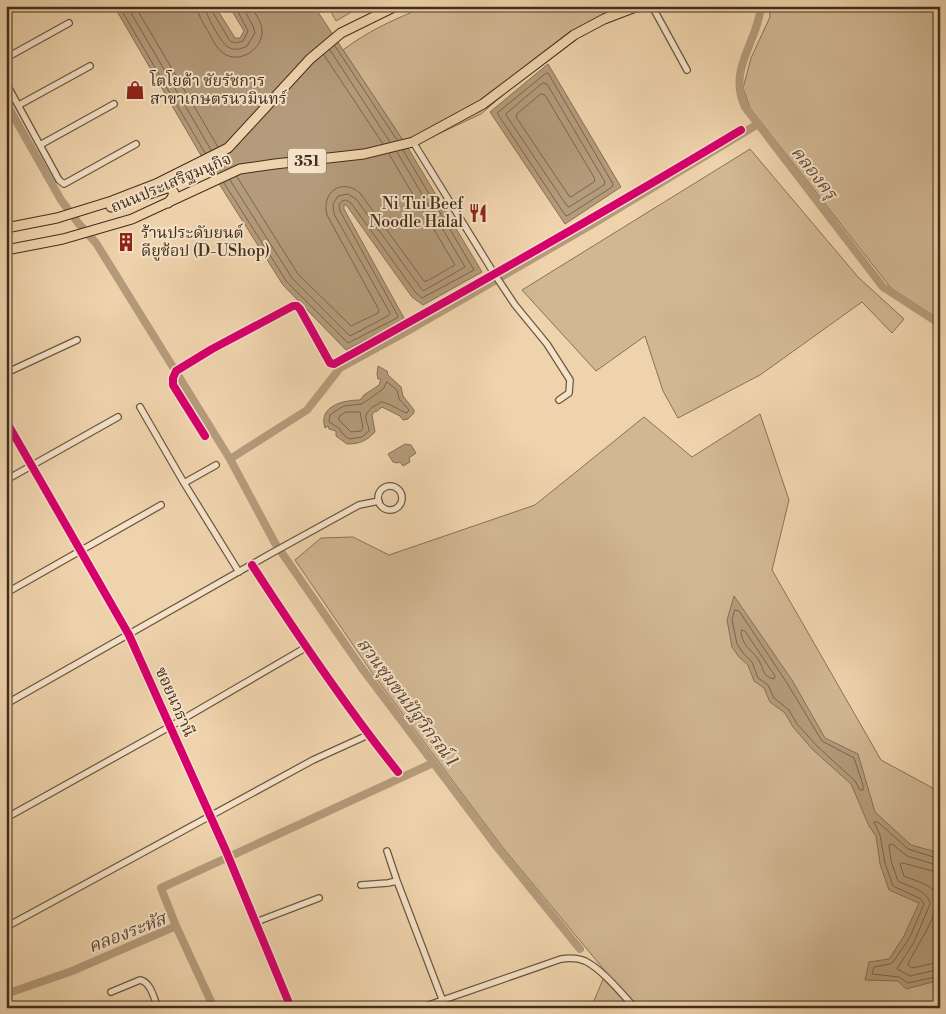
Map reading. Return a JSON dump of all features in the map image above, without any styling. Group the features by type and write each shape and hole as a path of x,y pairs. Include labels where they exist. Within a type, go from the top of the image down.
{"main road":[{"name":"ถนนประเสริฐมนูกิจ","path":"6,228 71,214 112,201 156,184 228,148 310,59 341,33 396,6"},
{"name":"ถนนประเสริฐมนูกิจ","path":"6,250 63,239 132,219 168,204 240,169 364,154 410,142 435,131 483,104 574,35 604,19 638,6"},
{"path":"71,214 170,187 174,193 168,204"}],"street":[{"path":"652,6 687,70"},
{"path":"6,58 68,23"},
{"path":"18,105 90,66"},
{"path":"6,83 59,180 64,184 136,144"},
{"path":"40,144 114,104"},
{"path":"205,436 173,385 173,378 175,373 212,349 293,306 297,306 330,363 334,364 497,279 741,130"},
{"path":"410,142 497,279 515,305 547,344 570,380 569,393 559,400"},
{"path":"6,372 77,340"},
{"path":"140,407 239,572"},
{"path":"6,480 118,417"},
{"name":"ซอยนวธานี","path":"6,421 129,636 226,851 292,1008"},
{"path":"184,483 216,465"},
{"path":"388,487 396,488 401,493 401,505 394,510 383,508 379,501 380,493 388,487"},
{"path":"6,704 359,505 379,501"},
{"path":"6,593 162,505"},
{"path":"252,565 305,648 368,735 398,772"},
{"path":"6,818 171,726 305,648"},
{"path":"6,927 313,760 368,735"},
{"path":"387,851 442,999"},
{"path":"362,885 397,881"},
{"path":"256,922 319,898"},
{"path":"420,1008 561,959 569,958 585,961 606,976 634,1008"},
{"path":"111,992 140,980 145,981 158,1008"}],"shaded area":[{"path":"328,6 351,6 353,11 336,21"},
{"path":"427,6 632,6 580,28 481,114 408,148 343,50 363,36 384,25"},
{"path":"769,6 940,6 940,320 891,288 750,108 743,88 751,58 770,17"},
{"path":"750,149 858,277 904,319 892,333 862,302 760,375 678,418 663,391 645,336 596,371 522,290"},
{"path":"760,414 789,500 772,570 881,760 940,792 940,1008 591,1008 606,972 504,849 375,677 295,560 321,538 353,537 389,555 535,505 644,417 692,457"}],"water":[{"path":"114,6 215,6 235,38 240,38 244,31 229,6 314,6 408,148 482,272 423,305 412,297 344,204 344,209 405,320 346,350 283,285 199,152"},
{"path":"548,64 621,187 565,224 490,112"},
{"path":"378,366 387,371 388,375 401,387 403,396 414,410 414,413 408,419 403,420 400,416 382,407 372,415 375,432 369,438 362,441 347,444 336,436 336,431 329,429 328,426 325,428 325,414 329,409 340,403 360,400 379,385 381,379 378,379"},
{"path":"405,444 411,445 416,453 409,458 410,462 403,466 400,462 393,462 388,454"},
{"path":"734,596 792,680 825,738 858,754 875,812 911,845 933,851 940,856 940,980 906,989 898,981 865,980 869,962 889,959 904,936 919,903 889,890 880,864 876,836 869,826 851,784 813,750 793,727 785,713 770,702 764,688 754,681 748,665 732,647 727,620"}],"waterway":[{"name":"คลองครุ","path":"761,6 759,19 741,68 739,80 740,93 745,107 883,287 940,324"},
{"name":"สวนชุมชนปัฐวิกรณ์ 1","path":"6,103 61,200 96,243 230,459 275,543 361,667 497,847 580,949"},
{"path":"230,459 307,410 340,368 591,225 758,124"},
{"path":"176,926 161,888 433,763"},
{"name":"คลองระหัส","path":"6,994 72,971 176,926 214,1008"}],"cycle path":[{"path":"205,436 173,385 173,378 176,371 212,349 293,306 297,306 330,363 334,364 539,249 741,130"},
{"path":"6,421 129,635 226,851 291,1008"},
{"path":"252,565 322,670 398,772"}],"place":[{"name":"โตโยต้า ชัยรัชการ สาขาเกษตรนวมินทร์","path":"135,90"},
{"name":"Ni Tui Beef Noodle Halal","path":"478,213"},
{"name":"ร้านประดับยนต์ ดียูช้อป (D-UShop)","path":"126,242"}]}
